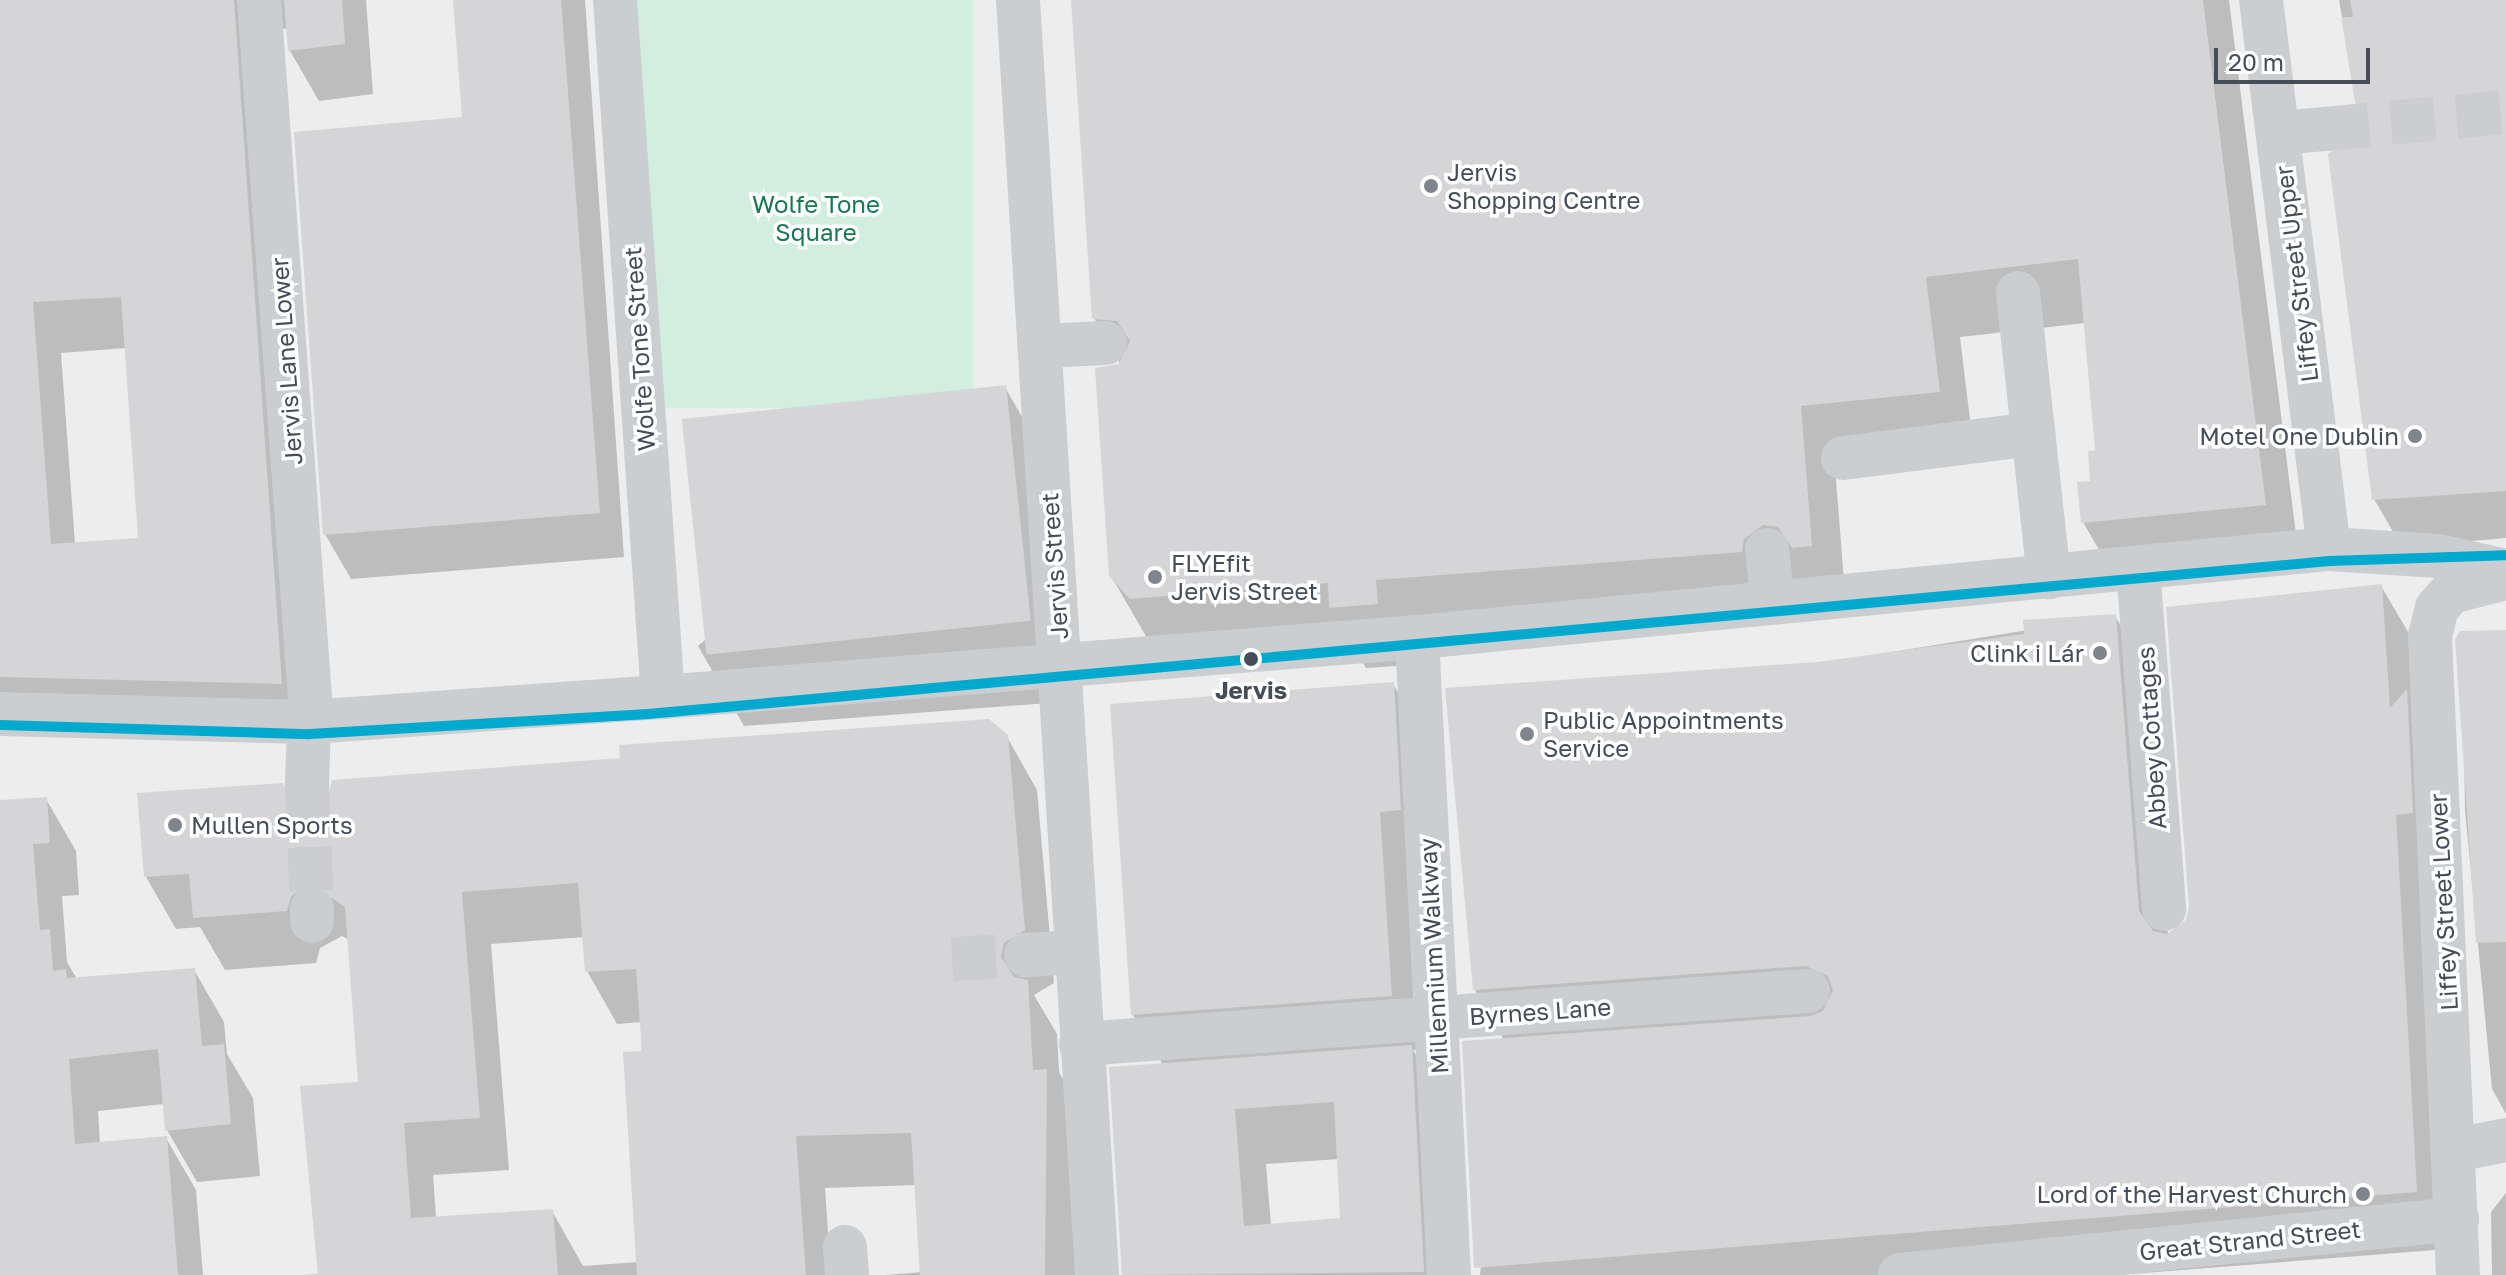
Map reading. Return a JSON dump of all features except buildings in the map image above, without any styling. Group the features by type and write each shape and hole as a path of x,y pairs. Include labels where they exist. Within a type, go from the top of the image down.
{"street":[{"name":"Jervis Lane Lower","path":"259,0 310,722 307,781"},
{"name":"Wolfe Tone Street","path":"615,0 663,697"},
{"name":"Jervis Street","path":"1018,0 1097,1275"},
{"name":"Liffey Street Upper","path":"2261,0 2329,549"},
{"path":"2278,133 2325,129"},
{"path":"2018,293 2049,577"},
{"path":"1040,346 1105,343"},
{"path":"1843,458 2033,434"},
{"path":"0,714 310,722 663,697 1417,637 2329,549 2438,556 2506,571"},
{"path":"1767,550 1773,602"},
{"name":"Abbey Cottages","path":"2138,568 2164,909"},
{"name":"Liffey Street Lower","path":"2458,1275 2455,1150 2430,636 2437,608 2451,592 2506,578"},
{"name":"Millennium Walkway","path":"1417,637 1449,1275"},
{"path":"1026,955 1075,952"},
{"name":"Byrnes Lane","path":"1081,1044 1808,991"},
{"path":"2455,1150 2506,1140"},
{"name":"Great Strand Street","path":"1900,1275 2457,1219"}],"green space":[{"name":"Wolfe Tone Square","path":"632,0 973,0 973,408 632,408"}],"tunnel":[{"path":"2325,129 2506,112"},
{"path":"307,781 312,909"},
{"path":"952,959 1026,955"}],"transit line":[{"path":"0,725 310,734 648,714 2329,561 2506,555"}],"place":[{"name":"Jervis Shopping Centre","path":"1431,186"},
{"name":"Motel One Dublin","path":"2415,436"},
{"name":"FLYEfit Jervis Street","path":"1155,577"},
{"name":"Clink i Lár","path":"2100,653"},
{"name":"Jervis","path":"1251,659"},
{"name":"Public Appointments Service","path":"1527,734"},
{"name":"Mullen Sports","path":"175,825"},
{"name":"Lord of the Harvest Church","path":"2363,1194"}]}
